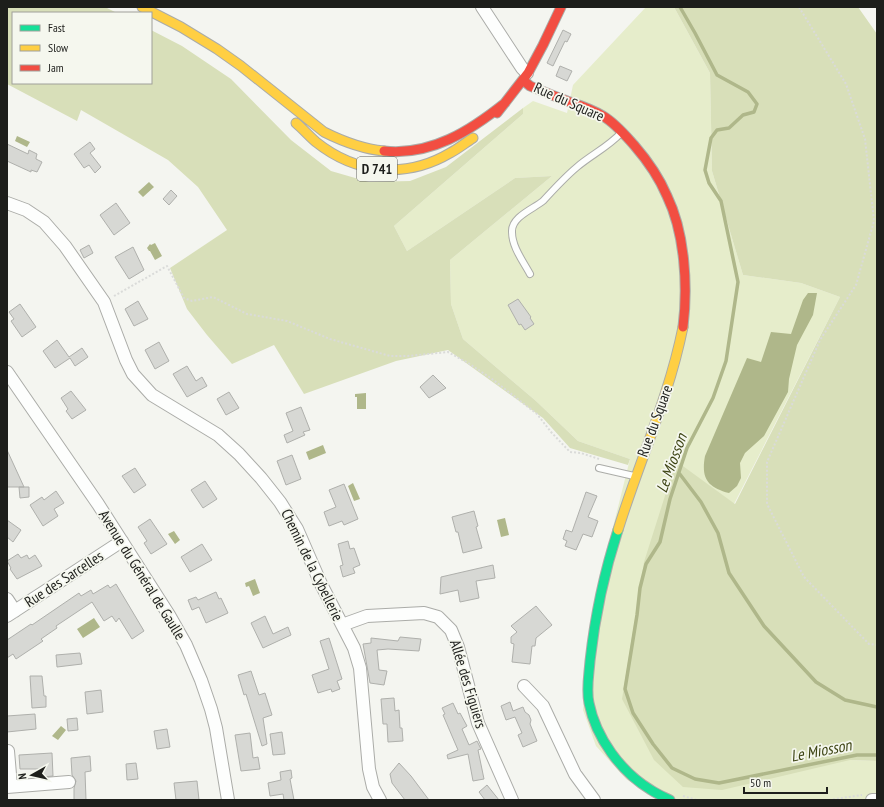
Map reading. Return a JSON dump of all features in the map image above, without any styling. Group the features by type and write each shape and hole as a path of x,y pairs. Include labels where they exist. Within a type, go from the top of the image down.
{"street":[{"name":"D 741","path":"142,7 152,12"},
{"path":"482,7 522,68 525,77"},
{"name":"D 741","path":"259,82 301,128 331,154 344,161 378,170 412,169 444,158 461,148 490,122 525,77 540,52 561,7"},
{"name":"D 741","path":"152,12 193,33 218,49 324,132 351,144 367,149 386,152 419,149 438,144 454,138 471,128 505,103"},
{"name":"Rue du Square","path":"525,77 536,88 602,116 609,120 622,132 649,166 664,189 671,205 681,247 685,279 683,325 675,364 614,538 599,598 590,671 589,706 598,730 611,753 632,775 651,790 670,800"},
{"name":"Chemin de la Cybellerie","path":"7,203 26,210 44,222 65,246 104,302 126,360 133,374 144,387 152,395 218,435 245,460 280,502 297,530 321,584 354,648 360,668 369,769 373,787 380,800"},
{"name":"Avenue du Général de Gaulle","path":"7,372 98,504 169,615 186,645 201,680 211,709 216,728 228,800"},
{"name":"Rue des Sarcelles","path":"11,613 122,541"},
{"path":"7,599 11,613"},
{"name":"Allée des Figuiers","path":"342,625 367,616 424,612 438,617 451,630 458,647 478,723 512,800"},
{"path":"524,686 543,706 575,774 594,800"},
{"path":"8,751 9,786 69,782"},
{"path":"868,797 877,800"}],"lane":[{"path":"530,274 514,242 512,231 513,225 517,220 542,202 578,166 622,132"},
{"path":"599,468 636,476"}],"path":[{"path":"799,7 846,84 865,139 874,221 856,285 820,340 767,462 767,504 804,577 869,644 877,645"},
{"path":"104,302 167,266 184,298 192,301 213,297 247,314 287,321 330,339 390,356 408,356 448,352 474,367 537,414 551,432 570,452 581,453 601,460"},
{"path":"682,796 697,800"},
{"path":"829,800 868,797"}],"shaded area":[{"path":"7,7 105,7 115,12 12,12 12,84 152,84 152,31 182,46 231,79 291,140 331,171 369,182 410,181 446,167 523,108 523,114 394,226 407,251 515,178 552,176 450,260 451,304 463,339 536,401 578,441 630,459 628,465 570,448 543,418 448,350 396,361 304,394 274,345 232,364 187,309 170,268 227,230 198,187 168,160 81,110 77,121 7,84"},
{"path":"646,7 674,7 710,73 712,171 743,275 801,283 840,297 734,504 676,462 850,760 877,761 877,800 659,800 626,779 596,746 583,710 595,599 630,459 578,441 536,401 463,339 451,304 450,260 552,176 515,178 407,251 394,226 523,114 523,108 533,101 567,113 573,85"},
{"path":"674,7 858,7 877,34 877,761 850,760 722,790 683,787 654,760 622,699 644,562 676,461 735,504 840,297 801,283 743,275 712,171 710,73"},
{"path":"17,136 30,142 27,147 15,141"},
{"path":"149,182 154,187 143,197 138,192"},
{"path":"155,243 162,256 155,260 147,248 150,244"},
{"path":"808,293 817,293 813,315 797,345 789,379 788,392 764,436 745,453 740,463 741,478 737,486 729,493 721,491 715,488 705,476 705,456 747,358 761,362 771,332 791,334 803,300"},
{"path":"366,393 366,409 357,409 357,397 355,397 355,394"},
{"path":"323,445 326,453 309,460 306,452"},
{"path":"353,483 360,499 354,501 348,486"},
{"path":"505,518 509,535 501,537 497,520"},
{"path":"174,531 180,540 175,544 168,534"},
{"path":"255,579 260,593 253,596 249,586 246,587 245,583"},
{"path":"94,618 100,627 83,638 77,629"},
{"path":"61,726 66,730 58,740 52,736"}],"building":[{"path":"563,30 571,34 567,42 565,41 553,66 547,63"},
{"path":"560,66 572,71 567,81 556,76"},
{"path":"90,142 95,149 90,153 101,167 95,173 89,165 84,168 74,154"},
{"path":"7,144 28,154 29,150 37,154 36,159 42,162 37,172 31,170 31,172 7,161"},
{"path":"171,190 177,196 169,205 163,199"},
{"path":"116,203 130,223 114,235 100,215"},
{"path":"89,245 93,253 84,258 80,250"},
{"path":"133,247 144,270 129,279 115,257"},
{"path":"518,299 531,317 530,318 534,324 525,330 521,324 519,325 508,305"},
{"path":"138,301 148,319 134,326 125,309"},
{"path":"20,304 36,327 22,337 11,321 14,319 9,312"},
{"path":"57,340 69,357 82,348 88,357 75,366 70,358 55,368 43,351"},
{"path":"159,342 169,361 155,369 145,350"},
{"path":"187,366 196,381 202,377 207,386 187,397 173,374"},
{"path":"433,375 446,388 429,398 420,387"},
{"path":"71,391 86,410 72,419 66,411 68,409 61,398"},
{"path":"229,392 239,408 226,415 217,399"},
{"path":"301,407 310,430 303,432 305,435 287,443 284,435 293,431 286,413"},
{"path":"7,450 24,487 7,487"},
{"path":"292,455 301,479 286,485 277,461"},
{"path":"135,468 146,485 134,493 122,476"},
{"path":"205,481 217,499 203,508 191,490"},
{"path":"344,484 358,519 344,525 342,521 329,526 324,512 336,507 329,490"},
{"path":"19,487 29,487 29,497 20,498"},
{"path":"56,491 64,503 54,509 58,516 43,526 30,505 42,497 44,500"},
{"path":"586,492 597,496 588,517 598,521 592,537 583,534 576,550 565,546 567,541 563,539 566,530 572,532"},
{"path":"474,511 478,526 476,527 482,548 463,553 458,532 456,532 452,517"},
{"path":"150,519 167,544 151,554 144,543 147,541 138,527"},
{"path":"7,520 21,530 13,542 7,537"},
{"path":"348,541 350,549 354,548 360,565 353,568 355,573 343,577 340,566 343,565 338,544"},
{"path":"202,544 212,560 190,572 181,557"},
{"path":"18,554 21,558 27,555 29,559 35,555 42,566 17,579 10,569 11,568 7,561"},
{"path":"493,565 495,578 476,581 479,598 460,602 458,590 440,594 441,577"},
{"path":"116,584 144,631 132,639 119,618 116,622 112,616 104,621 92,602 56,626 57,628 41,639 43,641 16,659 13,654 7,658 7,640 79,593 81,596 91,590 93,594 108,585 110,588"},
{"path":"216,592 219,599 221,598 228,613 206,623 199,607 192,610 188,600 196,597 198,600"},
{"path":"536,606 552,625 536,638 535,646 532,646 530,664 512,662 514,644 511,643 511,637 517,632 511,626"},
{"path":"265,616 273,634 288,627 291,635 263,648 251,623"},
{"path":"400,637 421,639 419,651 388,649 377,650 379,670 387,671 384,685 370,683 363,644 371,643 371,638 398,641"},
{"path":"329,638 342,679 337,681 340,689 332,692 331,689 318,693 312,675 329,669 320,641"},
{"path":"80,653 82,664 57,667 56,655"},
{"path":"251,671 259,695 265,693 272,715 263,718 267,744 262,746 246,694 244,695 238,675"},
{"path":"30,676 42,676 44,696 46,696 46,707 32,708"},
{"path":"101,690 103,712 87,714 85,692"},
{"path":"394,698 395,711 399,710 400,728 402,728 403,741 388,742 387,724 383,724 381,699"},
{"path":"510,702 513,711 523,707 525,712 529,715 531,720 530,724 537,741 523,747 518,735 522,733 515,717 506,720 501,706"},
{"path":"453,703 458,714 460,713 467,726 462,729 469,745 477,741 481,749 478,750 484,779 473,781 468,754 448,759 447,755 458,750 443,715 445,714 442,708"},
{"path":"35,714 36,729 7,732 7,716"},
{"path":"77,718 78,730 68,731 67,719"},
{"path":"167,729 170,747 157,749 154,731"},
{"path":"282,732 285,754 273,755 270,734"},
{"path":"250,733 253,758 258,757 260,769 241,771 235,735"},
{"path":"52,753 53,776 42,777 42,769 20,769 19,755"},
{"path":"90,756 91,771 85,772 86,800 74,800 74,788 76,781 72,775 71,758"},
{"path":"136,763 138,779 127,780 126,764"},
{"path":"399,763 429,800 405,800 392,783 390,774"},
{"path":"291,770 292,778 290,779 294,800 284,800 283,794 270,796 268,783 281,780 280,772"},
{"path":"197,781 199,800 176,800 174,783"},
{"path":"487,785 499,800 485,800 479,792"}],"waterway":[{"name":"Le Miosson","path":"680,7 717,75 748,92 757,104 754,112 743,115 729,128 717,130 711,138 705,170 709,183 721,201 738,282 726,361 713,398 687,448 670,499 660,542 646,564 640,588 625,689 633,713 653,744 672,768 695,779 719,783 857,755 877,755"},
{"path":"679,473 701,502 718,533 729,573 764,626 816,682 845,700 877,707"}],"traffic: fast":[{"path":"618,530 604,578 595,628 588,682 589,703 597,729 611,753 620,764 640,783 670,800"}],"traffic: slow":[{"path":"142,7 152,12"},
{"path":"152,12 181,27 217,49 241,66 324,132 368,149 384,151"},
{"path":"296,123 316,142 331,153 348,161 364,166 382,169 416,167 433,161 453,151 473,138"},
{"path":"618,530 662,404 683,327"}],"traffic: jam":[{"path":"497,113 528,73 561,7"},
{"path":"523,80 530,86 590,109 612,122 631,141 652,169 664,189 678,226 684,260 685,277 683,327"},
{"path":"384,151 401,152 418,150 434,145 464,132 505,103"}]}
